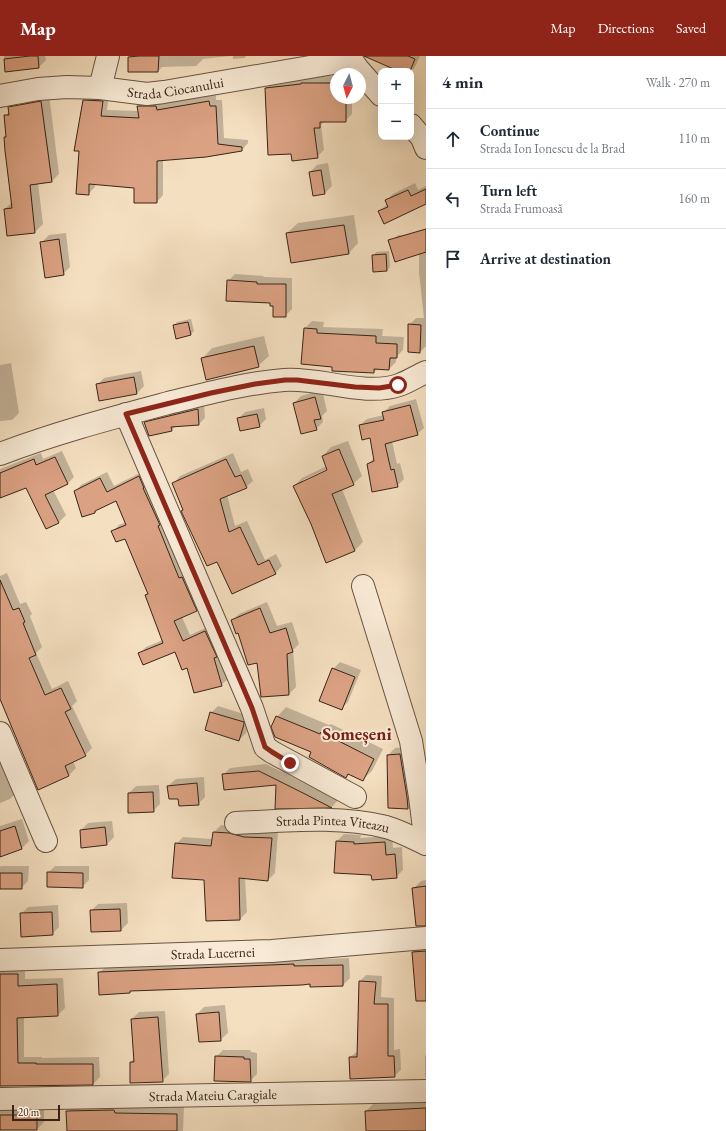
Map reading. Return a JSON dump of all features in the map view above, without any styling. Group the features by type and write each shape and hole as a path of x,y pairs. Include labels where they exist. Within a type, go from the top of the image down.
{"street":[{"path":"100,88 108,56"},
{"path":"350,58 378,92"},
{"name":"Strada Ciocanului","path":"0,96 38,89 67,87 100,88 147,94 350,58"},
{"path":"0,454 126,414 211,393 255,384 297,380 355,387 379,388 398,385 426,372"},
{"path":"126,414 252,708 265,747 290,763 354,797"},
{"path":"363,586 411,741 426,844"},
{"path":"0,733 46,841"},
{"name":"Strada Pintea Viteazu","path":"236,823 309,820 363,822 388,827 426,844"},
{"name":"Strada Lucernei","path":"0,960 272,950 426,938"},
{"name":"Strada Mateiu Caragiale","path":"0,1099 426,1091"}],"building":[{"path":"38,56 39,68 5,72 4,59"},
{"path":"159,56 158,72 128,72 128,57"},
{"path":"364,56 408,56 415,59 411,68 391,68"},
{"path":"330,83 330,104 346,104 346,122 320,122 320,128 314,128 318,158 292,161 291,154 268,155 265,88 301,84"},
{"path":"83,100 103,101 101,116 139,118 137,106 156,106 157,110 209,101 210,106 216,106 218,144 242,147 242,151 206,157 157,161 157,203 134,203 134,188 89,184 89,195 76,194 79,151 74,151"},
{"path":"41,101 52,182 30,185 35,233 7,236 4,209 12,208 5,151 4,137 6,137 4,115 9,115 8,107"},
{"path":"321,170 325,194 313,196 309,172"},
{"path":"426,189 426,204 384,224 378,211 388,207 385,200 408,190 411,196"},
{"path":"344,225 349,254 291,263 286,233"},
{"path":"426,229 426,252 395,262 388,240"},
{"path":"59,239 64,275 45,278 40,242"},
{"path":"386,254 387,271 373,272 372,255"},
{"path":"227,280 257,282 257,284 286,284 286,317 273,317 273,306 270,306 270,303 226,301"},
{"path":"188,322 191,335 176,339 173,325"},
{"path":"408,324 421,325 420,353 408,352"},
{"path":"304,328 317,329 317,333 376,336 376,343 397,344 397,358 390,358 389,370 374,369 374,373 332,371 332,367 301,364"},
{"path":"254,346 259,367 206,380 201,358"},
{"path":"134,377 137,394 99,401 96,384"},
{"path":"315,397 321,419 314,420 317,430 301,434 293,403"},
{"path":"410,405 418,435 385,444 391,470 394,469 398,487 372,492 367,464 374,461 370,438 362,440 359,425 384,420 382,412"},
{"path":"198,409 199,425 171,427 172,431 149,436 144,422"},
{"path":"257,414 260,427 240,431 237,418"},
{"path":"339,449 354,485 332,494 355,551 326,563 311,524 293,486 327,470 322,456"},
{"path":"55,457 68,484 45,495 59,523 46,529 26,488 0,498 0,473 34,459 36,465"},
{"path":"226,459 235,477 241,475 247,488 220,499 229,532 240,527 258,565 269,560 276,574 232,594 217,562 207,566 181,511 183,510 172,483"},
{"path":"139,476 160,525 158,526 179,578 182,577 197,611 174,621 183,641 205,631 217,657 214,658 222,686 194,693 187,668 182,670 175,652 143,665 138,653 163,643 145,595 148,594 125,539 116,542 111,531 126,525 116,501 95,511 95,513 82,517 74,491 100,478 107,492"},
{"path":"0,580 13,610 19,608 25,622 23,623 36,655 29,658 45,695 61,688 71,709 65,712 86,756 65,766 69,776 38,790 0,699"},
{"path":"260,608 270,633 286,628 293,652 287,654 289,695 261,697 257,663 248,665 238,633 236,634 231,620"},
{"path":"332,668 355,677 342,710 319,701"},
{"path":"210,712 244,722 239,741 205,730"},
{"path":"276,716 320,734 321,732 374,759 363,781 348,774 346,778 309,757 311,752 275,737 271,727"},
{"path":"400,754 408,809 388,808 387,755"},
{"path":"259,771 332,808 275,809 276,785 224,790 222,774"},
{"path":"197,783 199,805 179,806 178,799 169,799 167,786"},
{"path":"153,792 154,812 128,813 128,793"},
{"path":"15,826 22,849 0,857 0,831"},
{"path":"105,827 107,845 81,848 80,830"},
{"path":"213,832 229,833 244,837 272,838 268,881 239,878 240,920 206,921 204,880 172,878 175,843 211,846"},
{"path":"336,841 354,842 354,844 385,842 386,855 395,854 397,878 372,880 371,875 334,873"},
{"path":"47,872 83,873 83,888 47,887"},
{"path":"0,873 22,873 22,889 0,889"},
{"path":"426,886 426,926 416,926 412,888"},
{"path":"120,909 121,931 91,932 90,910"},
{"path":"52,912 53,935 21,937 20,913"},
{"path":"426,951 426,1001 416,1001 412,952"},
{"path":"294,964 294,966 343,965 343,986 310,987 310,984 130,991 130,993 99,995 98,972"},
{"path":"0,974 18,974 18,986 57,984 58,1016 17,1018 18,1063 93,1064 93,1085 0,1086"},
{"path":"359,981 376,982 374,1004 388,1004 388,1056 394,1056 395,1077 350,1079 349,1057 357,1057"},
{"path":"219,1012 221,1041 199,1042 196,1014"},
{"path":"158,1017 163,1082 130,1083 130,1062 134,1062 131,1019"},
{"path":"215,1056 244,1057 244,1059 250,1059 251,1082 214,1081"},
{"path":"426,1108 426,1131 366,1131 365,1111"},
{"path":"114,1110 115,1113 177,1114 177,1131 67,1131 66,1111"},
{"path":"0,1115 37,1115 37,1130 0,1130"}],"district":[{"name":"Someșeni","path":"357,733"}],"route":[{"path":"290,763 265,747 252,708 126,414 211,393 255,384 285,380 355,387 379,388 398,385"}]}
